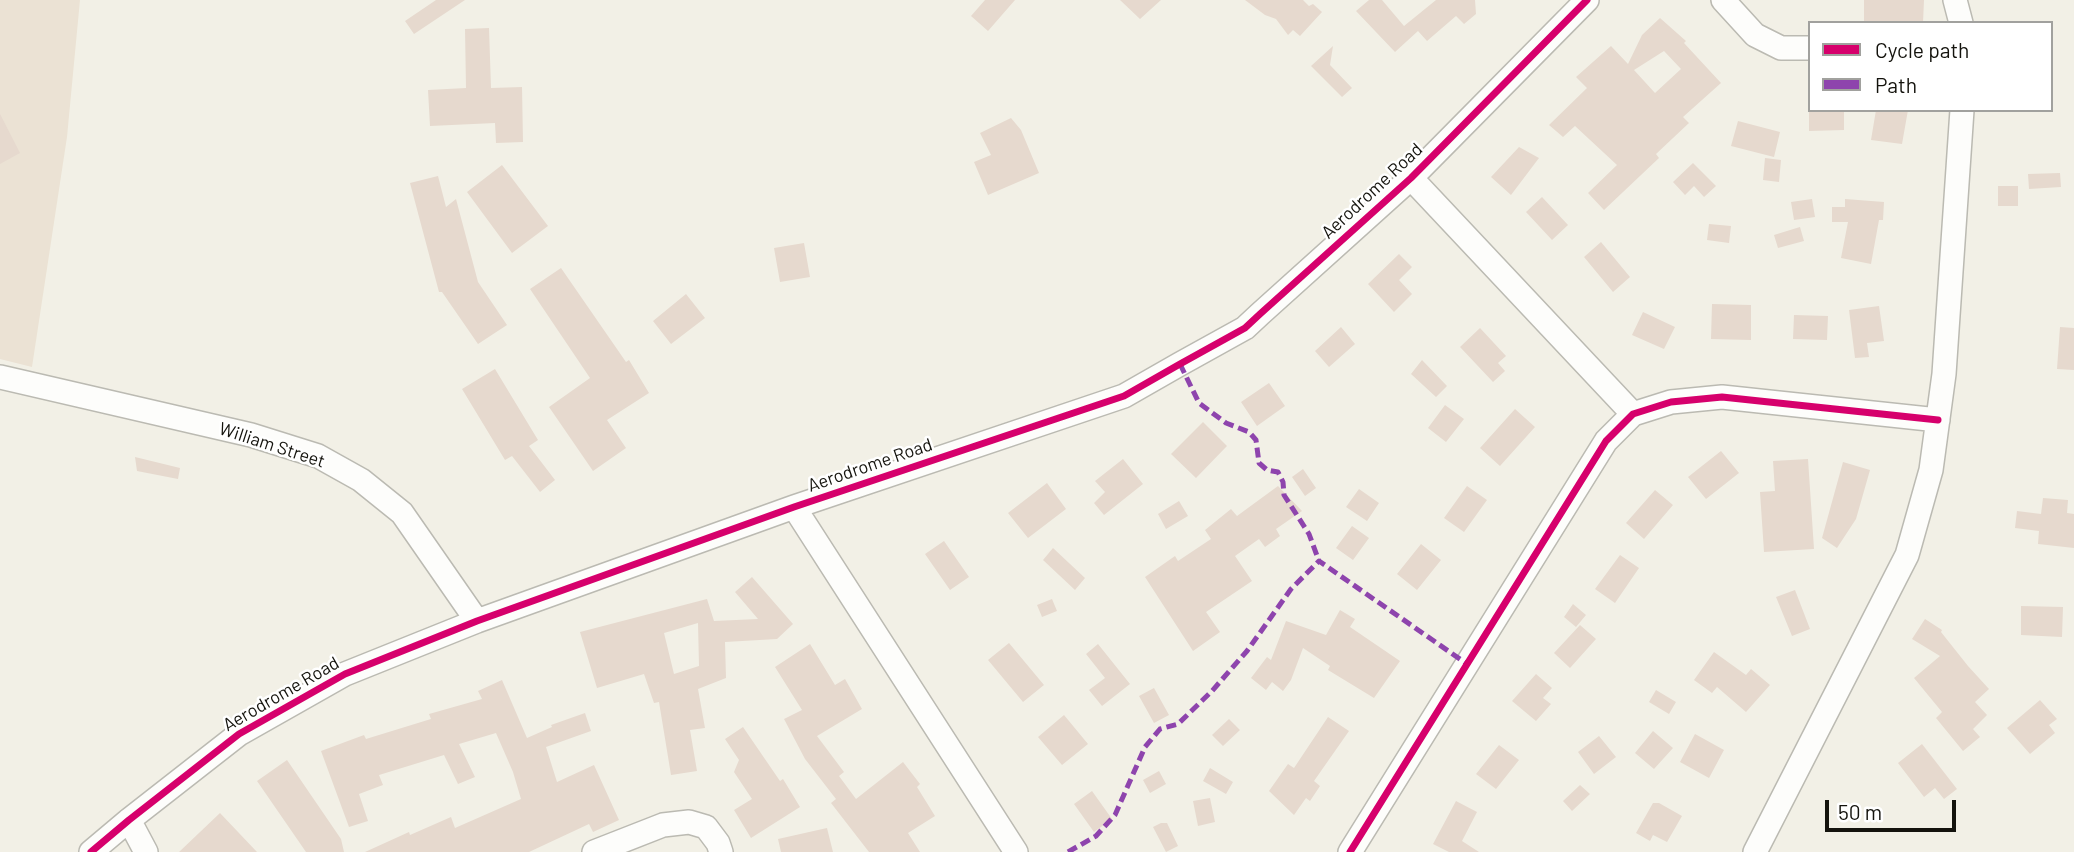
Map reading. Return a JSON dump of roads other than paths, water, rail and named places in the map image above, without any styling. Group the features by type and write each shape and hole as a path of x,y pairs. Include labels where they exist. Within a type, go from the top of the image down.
{"street":[{"name":"Aerodrome Road","path":"91,852 239,734 345,674 477,621 794,507 1124,396 1245,328 1411,178 1587,0"},
{"path":"1724,0 1755,35 1781,48 1808,48"},
{"path":"1955,0 1960,21"},
{"path":"1755,852 1907,555 1931,470 1944,374 1962,112"},
{"path":"1411,178 1633,414"},
{"name":"William Street","path":"0,377 251,435 318,456 361,480 402,513 477,621"},
{"path":"1350,852 1606,442 1633,414 1671,402 1723,397 1938,420"},
{"path":"794,507 1016,852"},
{"path":"129,820 146,852"},
{"path":"594,852 663,825 689,822 706,827 721,852"}]}
